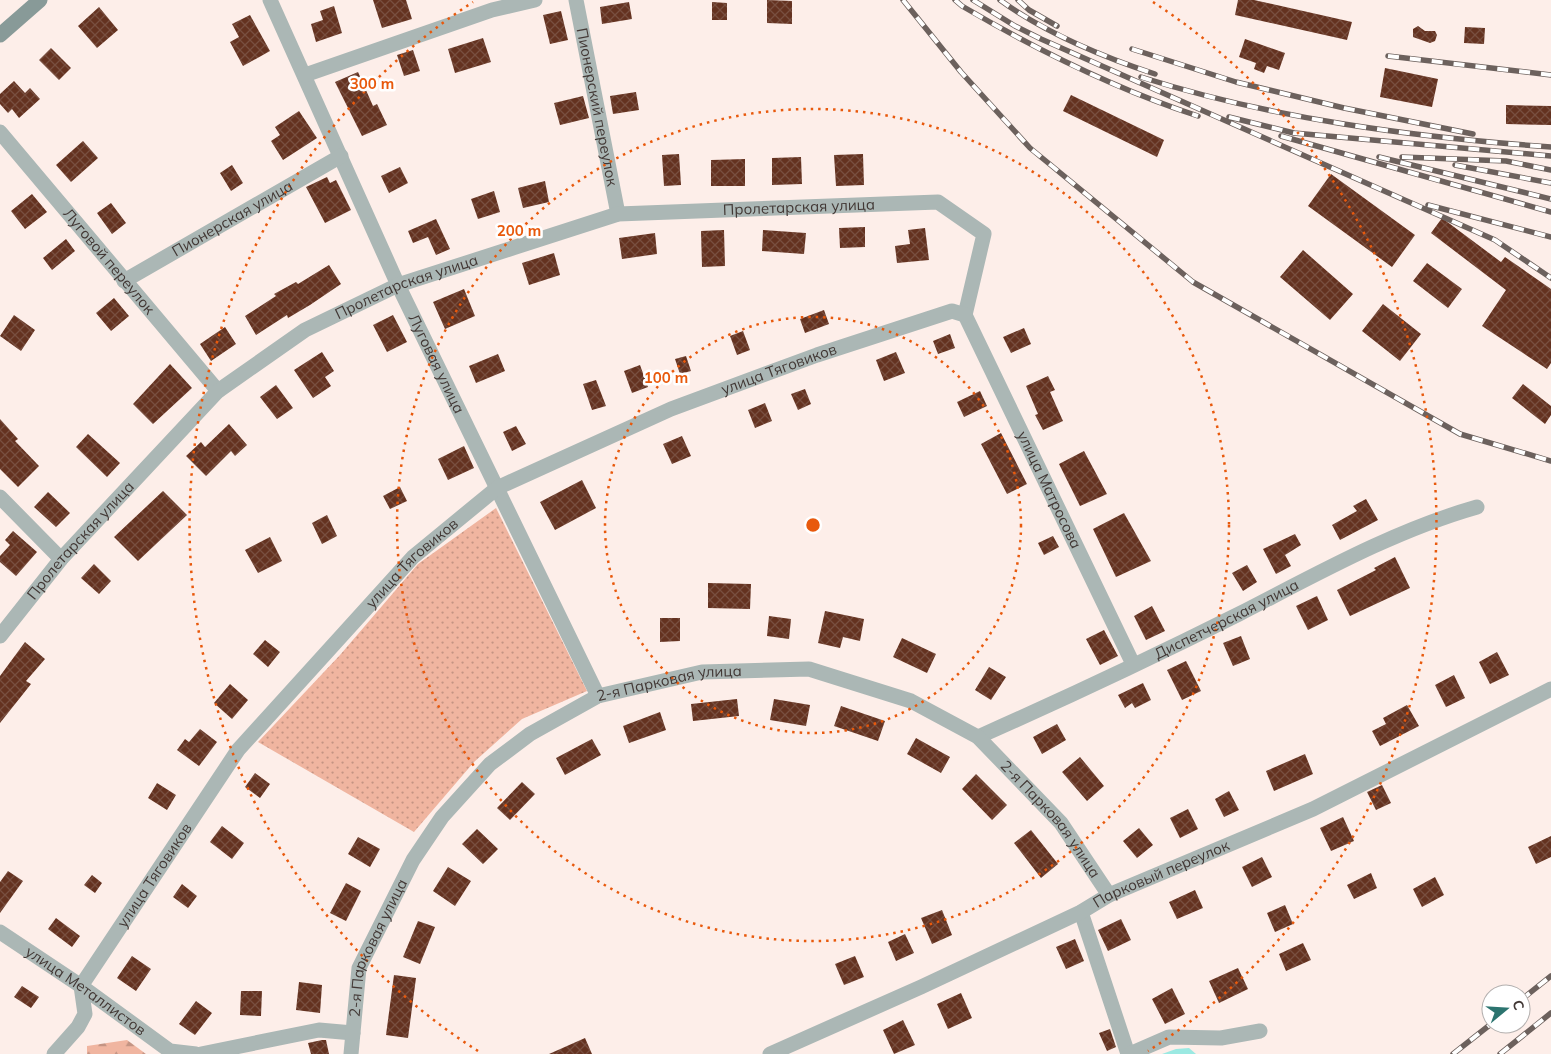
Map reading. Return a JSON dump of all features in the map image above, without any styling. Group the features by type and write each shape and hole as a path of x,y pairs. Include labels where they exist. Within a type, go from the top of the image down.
{"main road":[{"path":"0,35 40,0"}],"street":[{"name":"Луговая улица","path":"270,0 398,285 598,696"},
{"path":"305,75 492,10 536,0"},
{"name":"Пионерский переулок","path":"576,0 618,214"},
{"name":"Луговой переулок","path":"0,132 218,391"},
{"name":"Пионерская улица","path":"124,281 341,156"},
{"name":"Пролетарская улица","path":"0,636 61,559 218,391 305,330 398,285 618,214 938,202 984,234 965,315"},
{"name":"улица Тяговиков","path":"81,986 238,750 413,557 497,488 671,409 817,355 952,311 965,315"},
{"name":"улица Матросова","path":"965,315 1133,664"},
{"path":"0,497 61,559"},
{"name":"Диспетчерская улица","path":"978,737 1169,648 1387,539 1440,518 1477,507"},
{"name":"2-я Парковая улица","path":"352,1054 359,968 413,860 442,817 490,764 530,734 598,696 702,672 810,669 911,701 978,737 1061,823 1109,895"},
{"name":"Парковый переулок","path":"770,1054 921,987 1081,912 1109,895 1313,809 1551,689"},
{"path":"1081,912 1129,1054 1169,1037 1221,1038 1260,1031"},
{"name":"улица Металлистов","path":"0,932 81,986 170,1051 196,1054"},
{"path":"54,1054 78,1027 85,1014 81,986"},
{"path":"201,1054 319,1030 353,1033"}],"green space":[{"path":"496,508 587,691 522,719 474,762 414,832 258,742 340,655 418,564"},
{"path":"127,1040 146,1054 87,1054 87,1046"}],"water":[{"path":"1189,1048 1196,1054 1162,1054 1176,1049"}],"building":[{"path":"373,0 406,0 412,19 382,28"},
{"path":"767,0 792,1 792,24 767,23"},
{"path":"1238,0 1254,0 1352,22 1347,40 1235,15"},
{"path":"629,2 632,19 602,24 600,7"},
{"path":"712,2 727,3 727,20 712,20"},
{"path":"334,6 342,33 316,42 311,24 323,20 320,11"},
{"path":"99,7 118,30 97,48 78,26"},
{"path":"561,11 568,40 550,44 543,15"},
{"path":"250,15 270,51 243,66 230,42 239,37 232,24"},
{"path":"1418,26 1425,31 1435,31 1437,35 1435,41 1430,43 1413,37 1413,29"},
{"path":"1465,27 1485,28 1484,44 1464,43"},
{"path":"483,38 491,62 455,73 448,49"},
{"path":"1245,39 1285,53 1279,70 1267,66 1264,73 1254,69 1256,63 1239,57"},
{"path":"51,48 71,68 59,80 39,60"},
{"path":"413,50 420,71 404,76 397,55"},
{"path":"1385,68 1438,79 1432,107 1380,97"},
{"path":"358,72 373,106 377,104 387,125 362,136 335,82"},
{"path":"14,81 25,93 30,88 40,99 19,118 12,109 8,113 0,104 0,94"},
{"path":"636,92 639,110 613,114 610,96"},
{"path":"1071,95 1164,140 1157,157 1063,111"},
{"path":"583,96 589,118 560,125 554,103"},
{"path":"1506,105 1551,106 1551,125 1506,124"},
{"path":"299,111 317,138 283,160 271,141 280,135 275,127"},
{"path":"83,141 98,158 71,182 56,165"},
{"path":"679,154 681,185 664,186 662,155"},
{"path":"863,154 864,185 836,186 834,155"},
{"path":"801,157 802,184 772,185 772,158"},
{"path":"745,159 745,186 711,186 711,160"},
{"path":"232,165 243,183 231,191 220,173"},
{"path":"400,167 408,183 389,193 381,176"},
{"path":"1331,174 1415,235 1392,267 1308,206"},
{"path":"327,177 330,183 336,180 351,210 325,223 306,187"},
{"path":"545,181 549,202 523,208 518,188"},
{"path":"494,191 500,212 478,219 471,199"},
{"path":"32,194 47,212 25,229 11,211"},
{"path":"111,203 126,223 112,234 97,213"},
{"path":"1442,218 1501,262 1505,257 1551,289 1551,363 1547,369 1482,326 1506,290 1431,233"},
{"path":"436,219 450,249 436,255 428,237 413,243 408,231"},
{"path":"865,227 865,247 840,248 839,228"},
{"path":"925,228 929,260 897,263 895,246 910,244 908,230"},
{"path":"724,230 725,266 702,267 701,231"},
{"path":"763,230 806,233 804,254 762,251"},
{"path":"655,233 657,254 622,259 619,238"},
{"path":"66,239 75,251 52,270 43,258"},
{"path":"1303,250 1353,294 1330,320 1280,277"},
{"path":"554,253 560,275 529,285 522,263"},
{"path":"1427,263 1462,289 1448,308 1413,281"},
{"path":"329,265 341,284 310,305 288,318 287,315 256,335 245,316 276,296 274,294 296,282 298,284"},
{"path":"464,289 475,316 445,329 433,302"},
{"path":"114,298 129,316 111,331 96,313"},
{"path":"1383,304 1421,334 1400,361 1362,331"},
{"path":"824,310 829,324 805,333 800,319"},
{"path":"14,315 35,330 21,351 0,336"},
{"path":"393,315 407,342 387,352 373,325"},
{"path":"225,327 236,344 211,361 200,344"},
{"path":"1024,328 1031,344 1011,353 1003,337"},
{"path":"743,331 750,350 737,355 730,336"},
{"path":"950,334 955,348 938,354 933,341"},
{"path":"322,352 334,371 325,377 331,386 313,398 294,370"},
{"path":"896,352 905,373 884,381 876,360"},
{"path":"498,354 505,371 476,383 469,366"},
{"path":"686,356 691,371 680,374 675,359"},
{"path":"170,364 192,388 153,424 133,404"},
{"path":"640,365 648,387 632,393 624,371"},
{"path":"1048,376 1055,390 1050,392 1063,421 1043,430 1035,415 1038,414 1026,386"},
{"path":"596,380 606,406 592,410 583,384"},
{"path":"1523,384 1551,406 1551,415 1545,424 1512,398"},
{"path":"276,385 293,408 277,419 260,397"},
{"path":"805,389 811,404 798,410 791,394"},
{"path":"980,391 987,406 964,417 957,402"},
{"path":"765,403 772,421 755,428 748,410"},
{"path":"0,419 18,439 15,441 39,466 18,487 0,469"},
{"path":"229,424 247,445 235,456 231,451 206,476 186,456 201,442 205,447"},
{"path":"516,426 526,444 512,451 503,432"},
{"path":"1001,433 1027,484 1007,494 981,444"},
{"path":"88,434 120,463 107,477 76,447"},
{"path":"682,436 691,456 672,464 663,444"},
{"path":"464,446 474,468 448,480 438,459"},
{"path":"1084,451 1107,494 1080,506 1059,464"},
{"path":"582,480 596,508 555,530 540,502"},
{"path":"400,487 407,501 390,509 383,496"},
{"path":"163,491 187,515 138,561 114,537"},
{"path":"48,492 70,513 56,527 34,507"},
{"path":"1366,499 1378,520 1340,540 1332,525 1357,511 1353,506"},
{"path":"1124,513 1151,561 1116,577 1093,529"},
{"path":"327,515 337,536 322,544 312,523"},
{"path":"13,531 37,552 16,576 0,562 0,556 10,545 5,540"},
{"path":"1295,534 1301,545 1285,555 1291,566 1276,574 1263,549"},
{"path":"1053,536 1059,547 1044,555 1038,543"},
{"path":"270,537 282,561 258,573 245,550"},
{"path":"1395,557 1410,588 1350,616 1337,590 1376,570 1374,568"},
{"path":"94,564 111,581 99,594 81,578"},
{"path":"1247,565 1257,582 1243,591 1232,573"},
{"path":"708,583 751,584 750,609 708,608"},
{"path":"1317,596 1328,620 1308,630 1296,606"},
{"path":"1152,606 1165,631 1146,640 1134,616"},
{"path":"825,611 864,619 860,641 843,637 840,648 818,643"},
{"path":"769,616 791,619 789,639 767,636"},
{"path":"660,618 680,618 680,641 660,642"},
{"path":"1104,630 1118,656 1100,665 1086,639"},
{"path":"1241,636 1250,659 1233,666 1223,643"},
{"path":"902,638 936,654 927,673 893,657"},
{"path":"265,640 280,652 268,667 253,654"},
{"path":"25,642 45,659 26,681 31,684 0,723 0,676"},
{"path":"1497,652 1509,675 1490,684 1479,662"},
{"path":"1186,661 1201,691 1182,700 1167,670"},
{"path":"989,667 1006,677 991,700 975,690"},
{"path":"1454,675 1465,698 1446,707 1435,685"},
{"path":"1143,683 1151,700 1135,708 1132,703 1125,708 1118,695"},
{"path":"230,684 248,700 232,719 214,703"},
{"path":"737,699 739,716 693,721 691,704"},
{"path":"774,699 810,705 806,726 770,720"},
{"path":"1407,705 1419,726 1380,746 1372,731 1386,724 1383,718"},
{"path":"841,706 885,721 878,741 834,726"},
{"path":"660,712 666,730 629,743 623,726"},
{"path":"1057,724 1066,740 1042,754 1033,737"},
{"path":"200,729 217,742 199,766 177,750 185,739 189,742"},
{"path":"916,738 950,757 941,773 907,754"},
{"path":"592,739 601,755 565,775 556,758"},
{"path":"1305,754 1313,774 1274,791 1266,771"},
{"path":"1080,757 1104,786 1087,801 1062,772"},
{"path":"255,773 270,784 260,798 245,787"},
{"path":"976,774 1007,805 992,820 962,789"},
{"path":"522,782 535,794 510,820 497,808"},
{"path":"157,783 176,795 167,810 148,798"},
{"path":"1382,785 1391,803 1376,810 1367,792"},
{"path":"1229,791 1239,810 1224,817 1215,799"},
{"path":"1188,809 1198,829 1180,838 1170,818"},
{"path":"1343,817 1354,841 1331,851 1320,828"},
{"path":"222,826 244,843 232,859 210,842"},
{"path":"1139,828 1153,845 1137,858 1123,841"},
{"path":"477,829 498,849 483,864 462,844"},
{"path":"1031,830 1058,864 1041,878 1014,843"},
{"path":"1551,836 1551,857 1536,864 1528,847"},
{"path":"358,837 380,849 370,867 348,854"},
{"path":"1262,857 1272,877 1252,887 1242,867"},
{"path":"448,867 471,881 455,906 433,891"},
{"path":"8,871 23,881 0,913 0,882"},
{"path":"1371,873 1377,888 1354,899 1347,885"},
{"path":"92,875 102,883 95,893 84,885"},
{"path":"1435,877 1444,895 1422,907 1413,889"},
{"path":"346,883 361,891 346,921 330,913"},
{"path":"182,884 197,896 188,908 173,897"},
{"path":"1195,890 1203,908 1177,919 1169,902"},
{"path":"1285,905 1293,924 1275,932 1267,913"},
{"path":"942,910 952,935 932,944 921,918"},
{"path":"56,918 80,936 72,947 48,929"},
{"path":"1121,919 1131,940 1108,951 1098,930"},
{"path":"418,921 435,927 420,964 403,957"},
{"path":"905,934 914,953 896,961 888,942"},
{"path":"1075,939 1084,961 1066,969 1056,947"},
{"path":"1303,943 1311,960 1286,971 1279,954"},
{"path":"132,956 151,969 136,991 117,978"},
{"path":"855,956 864,977 844,985 835,964"},
{"path":"1238,968 1248,989 1219,1003 1209,981"},
{"path":"394,975 416,978 408,1038 386,1035"},
{"path":"299,982 322,985 320,1013 296,1010"},
{"path":"22,986 39,997 31,1008 14,997"},
{"path":"1172,988 1185,1014 1165,1024 1152,999"},
{"path":"241,991 262,991 261,1016 240,1015"},
{"path":"961,993 972,1018 948,1029 937,1004"},
{"path":"196,1001 212,1013 195,1035 179,1024"},
{"path":"903,1020 915,1045 894,1054 883,1030"},
{"path":"1110,1029 1116,1047 1107,1051 1099,1033"},
{"path":"585,1038 592,1054 549,1054"},
{"path":"326,1040 329,1054 311,1054 308,1043"}],"railway":[{"path":"903,0 961,72 1030,148 1193,282 1460,434 1551,461"},
{"path":"955,0 990,22 1077,67 1137,94 1198,116"},
{"path":"973,0 1015,26 1041,39 1495,240 1551,278"},
{"path":"1000,0 1035,23 1074,43 1155,74"},
{"path":"1018,0 1029,10 1057,26"},
{"path":"1132,49 1236,82 1344,108 1473,134"},
{"path":"1388,56 1551,75"},
{"path":"1141,77 1241,104 1344,124 1447,138 1551,147"},
{"path":"1229,117 1294,133 1551,156"},
{"path":"1281,136 1551,212"},
{"path":"1379,157 1551,199"},
{"path":"1402,157 1506,161 1551,170"},
{"path":"1455,165 1551,183"},
{"path":"1428,205 1551,237"},
{"path":"1531,992 1551,976"},
{"path":"1500,1054 1551,1013"},
{"path":"1453,1054 1481,1032"}]}
